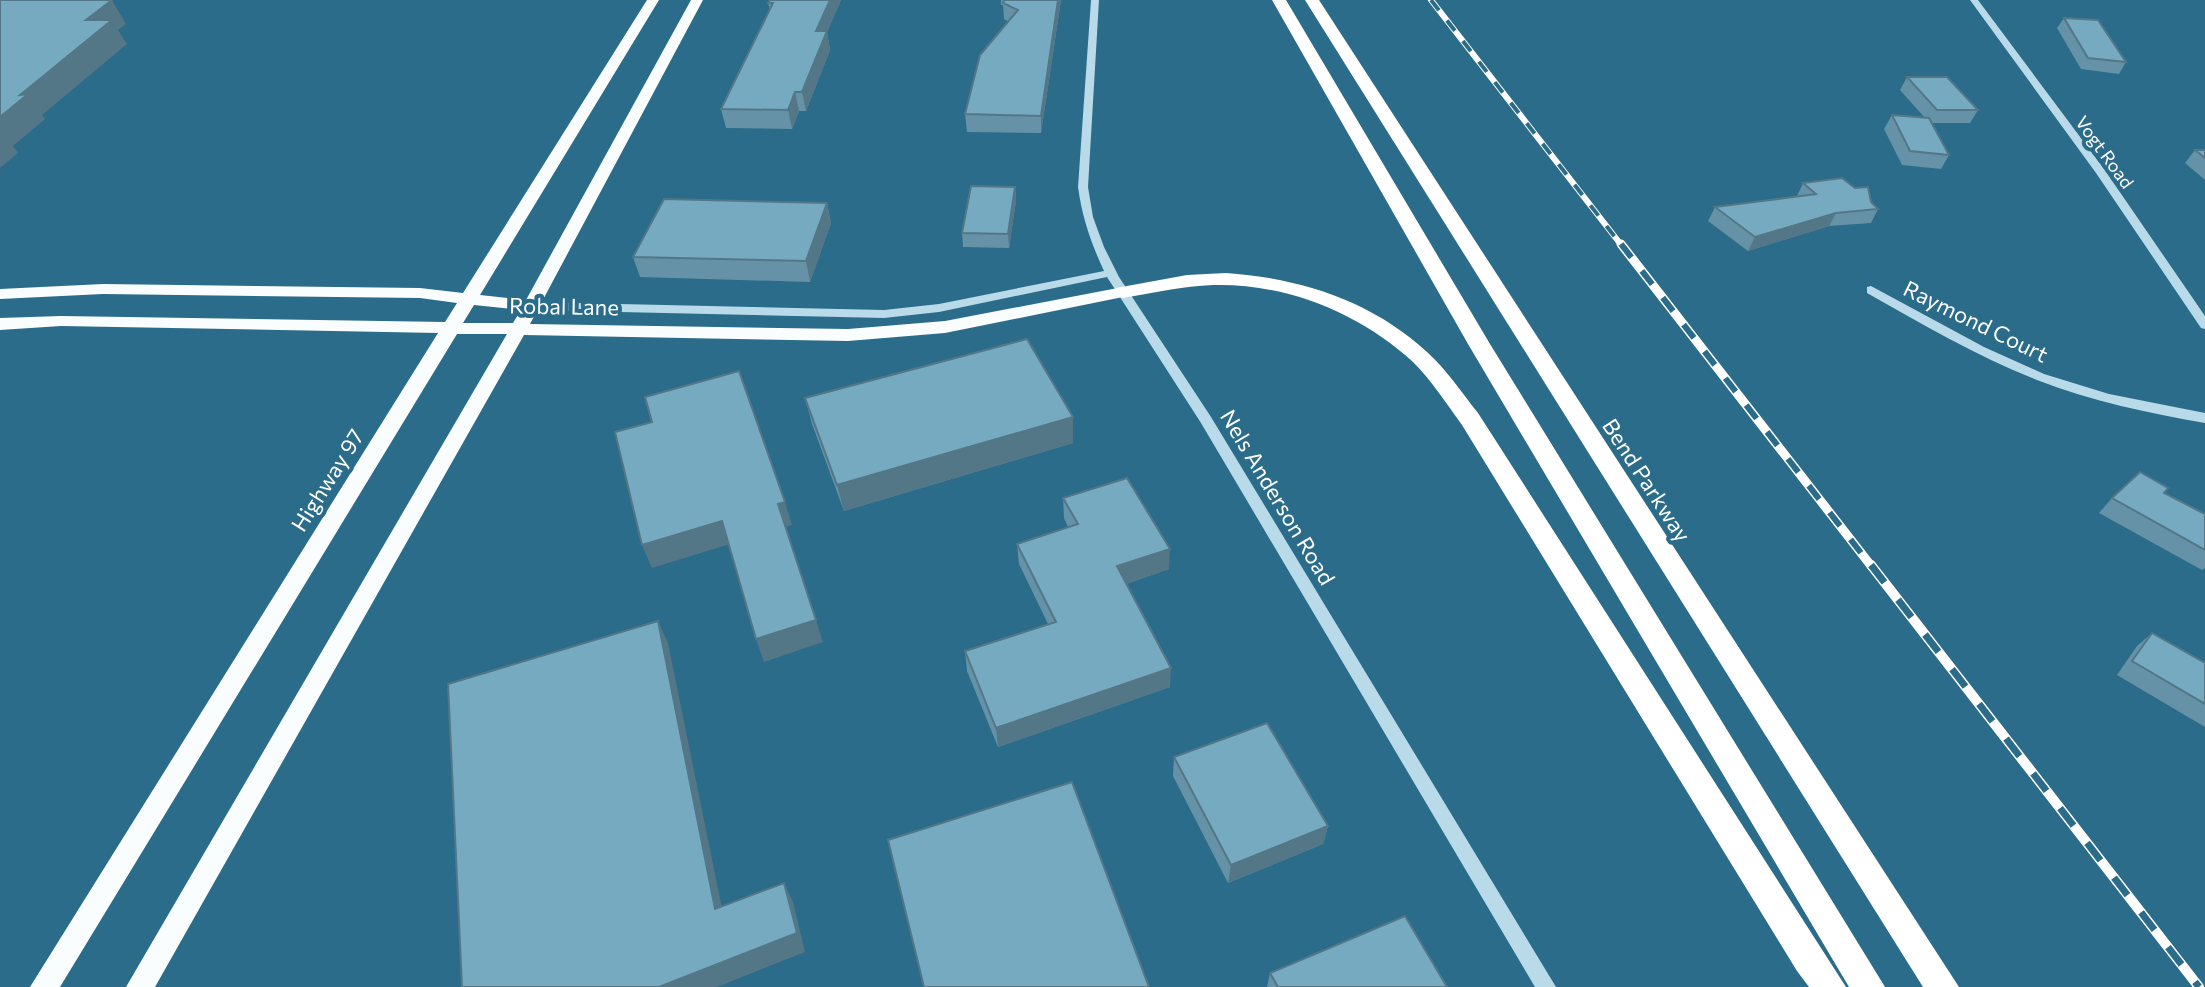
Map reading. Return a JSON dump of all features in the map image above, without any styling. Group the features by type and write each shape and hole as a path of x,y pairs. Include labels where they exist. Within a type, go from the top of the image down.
{"highway":[{"path":"1279,0 1479,344 1868,987"},
{"name":"Bend Parkway","path":"1312,0 1942,987"},
{"path":"1118,282 1173,283 1224,279 1255,281 1304,291 1369,319 1422,359 1470,419 1829,987"}],"main road":[{"name":"Highway 97","path":"44,987 653,0"},
{"path":"140,987 519,329 697,0"},
{"name":"Robal Lane","path":"0,324 61,321 881,334 945,327 1118,282"},
{"name":"Robal Lane","path":"0,294 103,289 420,293 531,306"}],"street":[{"name":"Nels Anderson Road","path":"1095,0 1084,209 1092,237 1204,416 1546,987"},
{"name":"Vogt Road","path":"1974,0 2100,171 2205,325"},
{"name":"Robal Lane","path":"531,306 884,314 1118,282"},
{"name":"Raymond Court","path":"1871,290 2019,368 2095,394 2205,418"}],"building":[{"path":"0,0 112,0 86,20 112,20 20,95 28,94 0,117"},
{"path":"770,0 830,0 816,31 827,31 802,92 795,92 788,110 721,109 773,3 768,3"},
{"path":"1004,0 1058,0 1041,116 965,114 980,55 1018,10 1003,3"},
{"path":"2064,18 2098,20 2126,62 2088,58"},
{"path":"1907,77 1947,77 1978,110 1937,110"},
{"path":"1892,115 1929,118 1949,155 1910,151"},
{"path":"1842,178 1855,188 1868,187 1871,202 1878,209 1836,213 1755,237 1715,207 1816,194 1803,183"},
{"path":"971,186 1015,187 1008,234 962,233"},
{"path":"664,199 827,203 806,261 633,257"},
{"path":"1027,339 1073,417 837,485 805,398"},
{"path":"739,371 785,502 778,504 816,620 756,639 722,521 642,545 615,432 652,422 645,397"},
{"path":"2140,472 2168,488 2164,493 2205,514 2205,550 2112,498"},
{"path":"1127,478 1170,549 1117,566 1171,668 996,728 965,651 1056,622 1017,544 1078,524 1063,498"},
{"path":"658,621 715,909 784,883 797,933 659,987 462,987 448,684"},
{"path":"2152,633 2205,663 2205,704 2132,661"},
{"path":"1267,723 1328,826 1231,865 1174,757"},
{"path":"1072,782 1149,987 924,987 888,840"},
{"path":"1405,916 1447,987 1278,987 1270,973"}],"railway":[{"path":"1431,0 1622,246"},
{"path":"1621,244 1872,567"},
{"path":"1871,565 2199,987"}]}
